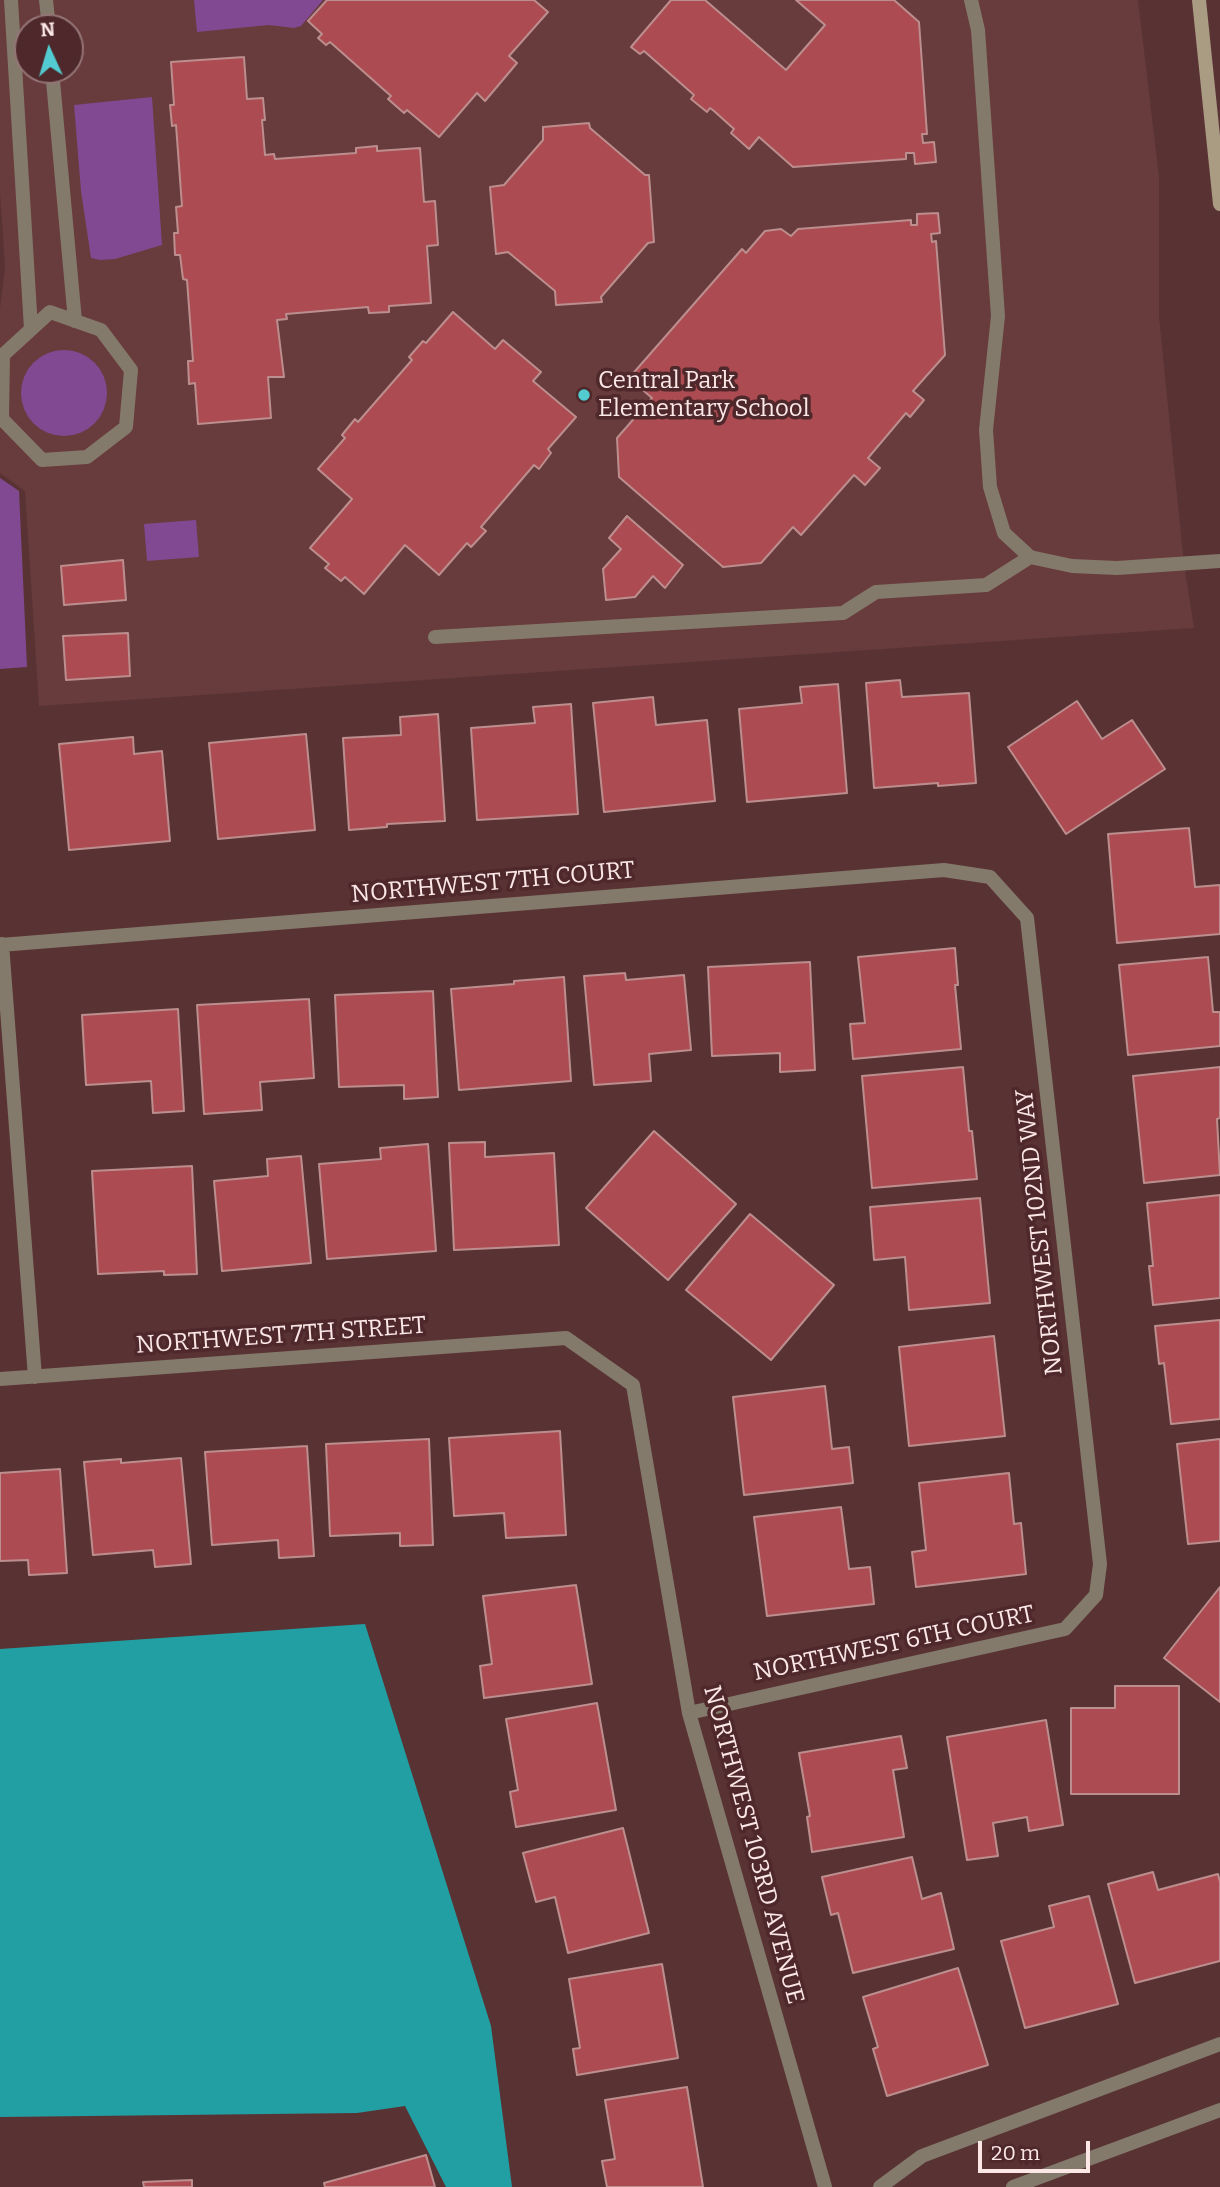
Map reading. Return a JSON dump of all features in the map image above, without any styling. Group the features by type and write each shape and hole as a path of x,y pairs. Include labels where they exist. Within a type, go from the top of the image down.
{"main road":[{"path":"1199,0 1220,204"}],"street":[{"path":"11,0 31,329"},
{"path":"971,0 978,30 998,316 986,430 990,486 1004,533 1030,557 1072,566 1117,568 1220,561"},
{"path":"53,84 75,321"},
{"path":"50,312 75,321 101,330 131,370 126,427 86,457 41,460 2,419 3,355 50,312"},
{"path":"435,637 843,613 876,592 986,585 1030,557"},
{"name":"NORTHWEST 7TH COURT","path":"1,944 944,870 990,877"},
{"name":"NORTHWEST 102ND WAY","path":"990,877 1027,918 1100,1564 1096,1595"},
{"path":"1,944 35,1377"},
{"name":"NORTHWEST 7TH STREET","path":"0,1379 566,1338"},
{"name":"NORTHWEST 103RD AVENUE","path":"566,1338 633,1385 689,1713 825,2187"},
{"name":"NORTHWEST 6TH COURT","path":"689,1713 1065,1629 1096,1595"},
{"path":"880,2187 922,2156 1220,2044"},
{"path":"1013,2187 1220,2110"}],"shaded area":[{"name":"Central Park Elementary School","path":"0,0 1138,0 1159,177 1159,317 1184,564 1194,628 39,706 25,491 0,473 0,308 5,266 0,193"},
{"path":"194,0 323,0 301,26 294,28 269,25 197,32"},
{"path":"152,97 162,245 115,259 91,258 81,191 74,105"},
{"path":"64,350 81,353 95,362 104,376 107,393 104,410 95,424 81,433 64,436 47,433 33,424 24,410 21,393 24,376 33,362 47,353"},
{"path":"0,478 19,491 27,667 0,669"},
{"path":"196,520 199,557 147,561 144,524"}],"water":[{"path":"365,1624 491,2026 512,2187 446,2187 405,2106 357,2113 0,2117 0,1649"}],"building":[{"path":"327,0 534,0 548,12 509,56 517,63 485,101 477,93 439,137 407,110 404,113 388,99 391,96 330,42 326,45 318,38 322,34 308,21"},
{"path":"671,0 705,0 786,70 825,25 796,0 894,0 919,22 927,134 922,134 923,143 934,142 936,162 915,164 914,153 906,153 906,159 793,167 759,137 749,149 731,133 734,129 714,111 710,108 707,112 691,99 694,95 644,51 640,54 631,47"},
{"path":"244,57 247,99 263,98 265,155 274,154 275,159 356,153 356,148 377,146 377,151 420,148 424,202 435,201 438,245 427,246 431,303 389,306 389,312 369,313 368,307 286,314 287,319 277,320 284,377 268,377 271,418 198,424 195,383 189,384 188,361 193,361 187,280 183,279 180,255 175,255 174,233 178,233 176,207 182,206 176,125 172,126 170,105 174,105 171,62"},
{"path":"589,123 590,128 645,175 649,175 654,242 648,243 601,297 602,302 556,305 555,291 508,252 496,254 490,187 504,185 543,140 543,127"},
{"path":"938,213 940,233 931,234 932,242 936,241 945,355 913,391 924,400 910,417 906,413 868,458 880,468 865,485 854,475 801,535 793,527 761,563 723,567 619,477 617,438 652,398 629,378 742,249 746,253 765,231 781,229 791,236 798,229 911,220 911,225 917,225 917,214"},
{"path":"453,312 495,349 503,340 541,372 533,381 576,417 548,449 551,453 539,469 534,465 481,527 486,531 471,547 467,543 439,575 405,545 364,594 345,577 341,581 325,568 329,564 310,548 352,499 318,469 345,438 342,435 355,419 358,422 412,360 409,357 423,341 426,343"},
{"path":"627,516 683,565 665,588 653,576 635,597 606,600 603,569 621,549 609,538"},
{"path":"123,560 126,600 64,605 61,566"},
{"path":"128,633 130,676 66,680 63,636"},
{"path":"900,680 902,697 969,693 976,783 874,788 866,683"},
{"path":"838,684 847,793 747,802 739,709 802,703 800,687"},
{"path":"653,697 656,725 707,720 715,801 604,812 593,703"},
{"path":"1077,701 1102,739 1132,720 1165,769 1066,834 1008,747"},
{"path":"571,704 578,814 477,820 471,728 535,723 533,707"},
{"path":"438,714 445,821 387,824 387,827 349,830 343,738 401,735 400,717"},
{"path":"306,734 315,830 218,839 209,743"},
{"path":"133,737 134,754 162,751 170,841 69,850 59,744"},
{"path":"1189,828 1195,887 1220,885 1220,934 1117,943 1108,834"},
{"path":"955,948 958,985 955,985 961,1049 853,1059 850,1024 865,1023 858,957"},
{"path":"1208,957 1213,1012 1220,1012 1220,1046 1128,1055 1119,965"},
{"path":"810,962 815,1070 780,1072 780,1053 712,1056 708,967"},
{"path":"625,973 626,980 684,975 691,1050 649,1054 651,1081 594,1085 584,976"},
{"path":"564,977 571,1081 459,1090 451,989"},
{"path":"433,991 438,1097 404,1099 404,1085 339,1087 335,995"},
{"path":"309,999 314,1078 260,1082 262,1110 204,1114 197,1005"},
{"path":"178,1009 184,1111 153,1113 151,1081 86,1085 82,1015"},
{"path":"963,1067 977,1179 872,1188 862,1076"},
{"path":"1220,1067 1220,1118 1217,1119 1220,1175 1144,1183 1133,1076"},
{"path":"654,1131 736,1204 668,1280 586,1208"},
{"path":"485,1142 485,1157 554,1153 559,1245 454,1250 449,1143"},
{"path":"428,1144 436,1251 327,1259 319,1164 381,1159 380,1148"},
{"path":"301,1156 311,1263 222,1271 214,1181 268,1176 267,1159"},
{"path":"192,1166 197,1274 164,1275 164,1271 98,1274 92,1171"},
{"path":"1220,1195 1220,1298 1153,1305 1149,1266 1153,1266 1147,1203"},
{"path":"980,1198 990,1303 909,1310 905,1257 874,1260 870,1207"},
{"path":"750,1214 834,1285 771,1360 686,1290"},
{"path":"1220,1320 1220,1419 1171,1424 1164,1363 1159,1364 1155,1326"},
{"path":"994,1336 1005,1436 909,1446 899,1347"},
{"path":"825,1386 832,1449 849,1447 853,1483 744,1495 733,1397"},
{"path":"560,1431 566,1535 506,1538 504,1513 454,1516 449,1438"},
{"path":"429,1439 433,1545 400,1546 400,1533 330,1536 326,1444"},
{"path":"1220,1439 1220,1541 1188,1544 1177,1444"},
{"path":"307,1446 314,1556 279,1558 278,1540 212,1545 205,1452"},
{"path":"181,1458 191,1564 155,1567 153,1550 93,1555 84,1462 121,1459 121,1463"},
{"path":"60,1469 67,1573 29,1575 28,1560 0,1561 0,1473"},
{"path":"1009,1473 1014,1524 1021,1523 1026,1574 916,1587 912,1552 926,1550 919,1483"},
{"path":"841,1507 849,1569 870,1567 874,1604 767,1616 754,1517"},
{"path":"576,1585 592,1684 484,1698 480,1666 492,1664 483,1596"},
{"path":"1220,1587 1220,1702 1164,1658"},
{"path":"1115,1686 1179,1686 1179,1794 1071,1794 1071,1708 1115,1708"},
{"path":"597,1703 616,1810 516,1827 510,1792 518,1790 506,1719"},
{"path":"1046,1720 1063,1825 1029,1831 1027,1817 993,1823 998,1856 967,1860 947,1737"},
{"path":"901,1736 907,1768 893,1770 904,1837 812,1852 807,1817 810,1816 799,1753"},
{"path":"623,1828 649,1933 568,1953 555,1897 536,1902 523,1853"},
{"path":"912,1857 922,1899 941,1893 954,1949 853,1973 838,1913 831,1915 822,1877"},
{"path":"1153,1872 1158,1890 1218,1874 1220,1961 1135,1983 1108,1884"},
{"path":"1089,1896 1118,2004 1025,2028 1001,1941 1054,1927 1049,1906"},
{"path":"662,1964 678,2058 577,2075 573,2049 580,2048 569,1979"},
{"path":"958,1968 988,2065 887,2096 873,2049 878,2047 863,1997"},
{"path":"687,2087 703,2187 607,2187 602,2161 615,2159 605,2100"},
{"path":"426,2155 435,2187 325,2187 324,2183"},
{"path":"192,2180 192,2187 144,2187 143,2182"}],"place":[{"name":"Central Park Elementary School","path":"584,395"}]}
